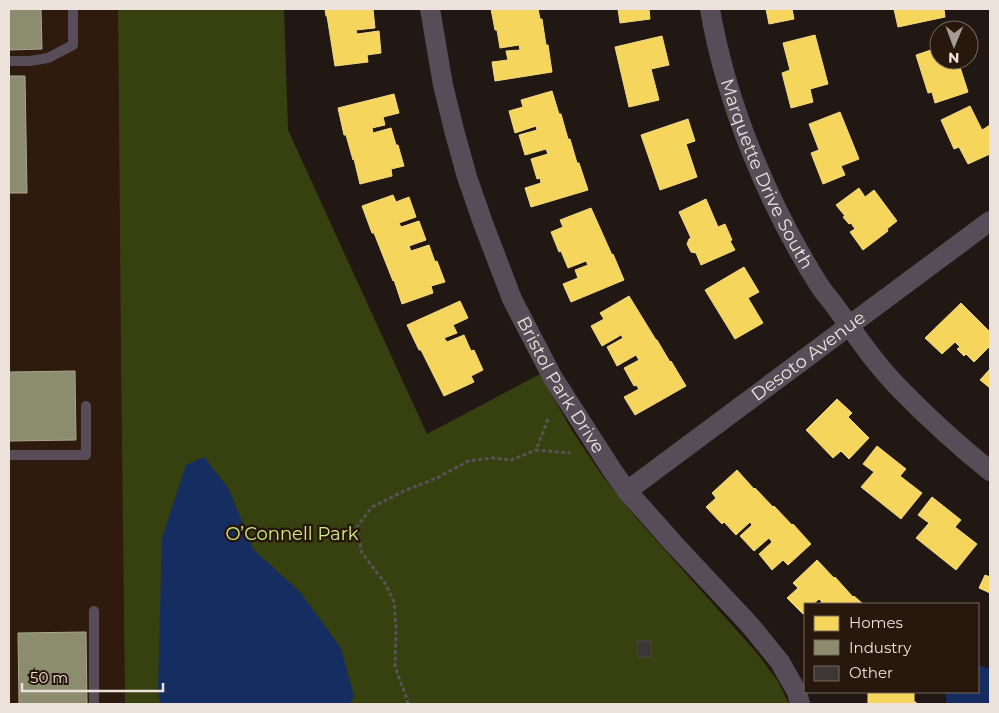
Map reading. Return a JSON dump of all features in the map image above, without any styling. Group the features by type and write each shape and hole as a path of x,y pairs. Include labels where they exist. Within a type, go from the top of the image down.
{"street":[{"name":"Bristol Park Drive","path":"430,9 444,85 459,148 483,223 512,300 553,378 612,470 628,491 674,544 749,624 780,662 797,692 800,704"},
{"name":"Marquette Drive South","path":"710,9 734,105 752,155 772,199 820,287 848,326 897,386 947,434 990,471"},
{"name":"Desoto Avenue","path":"628,491 990,221"}],"lane":[{"path":"9,61 30,61 48,58 73,45 74,9"},
{"path":"9,455 86,455 86,406"},
{"path":"94,612 94,704"}],"path":[{"path":"536,450 548,418"},
{"path":"408,704 395,667 396,627 394,602 385,583 362,554 357,527 372,507 404,491 439,477 468,461 492,458 511,460 536,450 570,453"}],"shaded area":[{"path":"9,9 118,9 125,704 9,704"}],"green space":[{"name":"O’Connell Park","path":"118,9 284,9 288,130 427,434 540,374 571,429 601,474 638,520 756,652 778,681 789,704 125,704"}],"water":[{"path":"204,457 229,489 253,549 300,592 341,648 354,696 350,704 160,704 158,689 162,538 186,465"},
{"path":"979,665 990,669 990,704 947,704 945,693 979,693"}],"building: Homes":[{"path":"325,9 373,9 375,28 356,30 357,34 379,31 381,53 367,55 368,62 335,66"},
{"path":"491,9 538,9 540,19 542,19 546,45 548,45 552,72 495,81 492,62 508,60 506,51 520,50 519,45 500,48"},
{"path":"618,9 649,9 650,19 620,23"},
{"path":"766,9 792,9 794,19 769,24"},
{"path":"894,9 944,9 945,17 898,27"},
{"path":"815,35 828,84 810,89 813,102 791,108 782,73 790,70 783,43"},
{"path":"662,36 669,65 651,69 659,100 629,107 615,47"},
{"path":"929,51 929,70 961,70 968,92 935,103 932,92 928,93 916,55"},
{"path":"552,91 588,190 531,207 525,188 541,183 540,178 537,179 531,159 548,154 546,149 525,155 519,135 537,130 536,126 515,133 509,111 523,107 521,100"},
{"path":"394,94 399,113 383,117 385,125 372,128 373,133 391,128 404,166 391,169 392,176 360,184 354,159 346,135 344,135 338,108"},
{"path":"970,106 982,130 990,125 990,154 968,164 959,147 954,149 941,120"},
{"path":"840,112 859,159 841,166 845,175 823,184 811,153 819,150 809,124"},
{"path":"688,119 695,141 686,144 697,177 660,190 641,135"},
{"path":"859,188 865,197 874,190 897,221 887,229 888,231 863,250 850,232 855,229 843,217 845,216 836,205"},
{"path":"393,195 396,202 409,197 416,217 399,223 401,227 419,221 426,240 409,246 411,251 429,245 445,282 431,286 433,293 402,304 394,280 374,233 372,233 362,206"},
{"path":"706,199 718,227 725,224 735,250 701,265 696,253 691,252 687,244 691,238 679,212"},
{"path":"591,208 624,280 571,302 563,284 578,278 575,270 588,265 586,261 568,268 551,232 563,227 560,220"},
{"path":"744,267 759,292 748,298 763,323 735,339 705,290"},
{"path":"629,296 686,386 635,415 624,397 639,389 636,385 634,386 624,368 639,360 636,355 617,366 607,347 623,338 621,335 602,346 591,326 604,319 600,313"},
{"path":"460,301 468,318 453,325 457,333 444,338 447,342 464,335 471,351 474,350 483,370 471,376 474,382 444,396 407,325"},
{"path":"961,303 990,332 990,346 974,362 957,349 960,347 955,342 942,354 925,338"},
{"path":"990,369 990,388 980,380"},
{"path":"837,399 852,413 848,417 869,438 849,459 841,451 833,458 806,430"},
{"path":"877,446 906,469 900,476 922,493 901,519 861,487 874,472 863,464"},
{"path":"737,470 811,544 788,565 783,560 772,570 759,554 772,542 769,538 754,551 740,536 752,525 750,522 736,535 724,522 722,524 706,507 716,498 712,493"},
{"path":"932,497 961,520 955,527 977,544 956,570 916,538 929,523 918,515"},
{"path":"817,560 853,597 862,603 820,603 822,602 819,599 814,603 804,603 803,614 787,598 798,588 793,583"},
{"path":"985,575 990,577 990,593 979,588"},
{"path":"868,693 914,693 914,702 916,702 916,704 868,704"}],"building: Industry":[{"path":"9,9 41,9 42,49 9,50"},
{"path":"9,76 25,76 27,193 9,193"},
{"path":"75,371 76,440 9,441 9,372"},
{"path":"86,632 87,704 19,704 18,633"}],"building: Other":[{"path":"637,641 651,641 651,657 638,657"}]}
